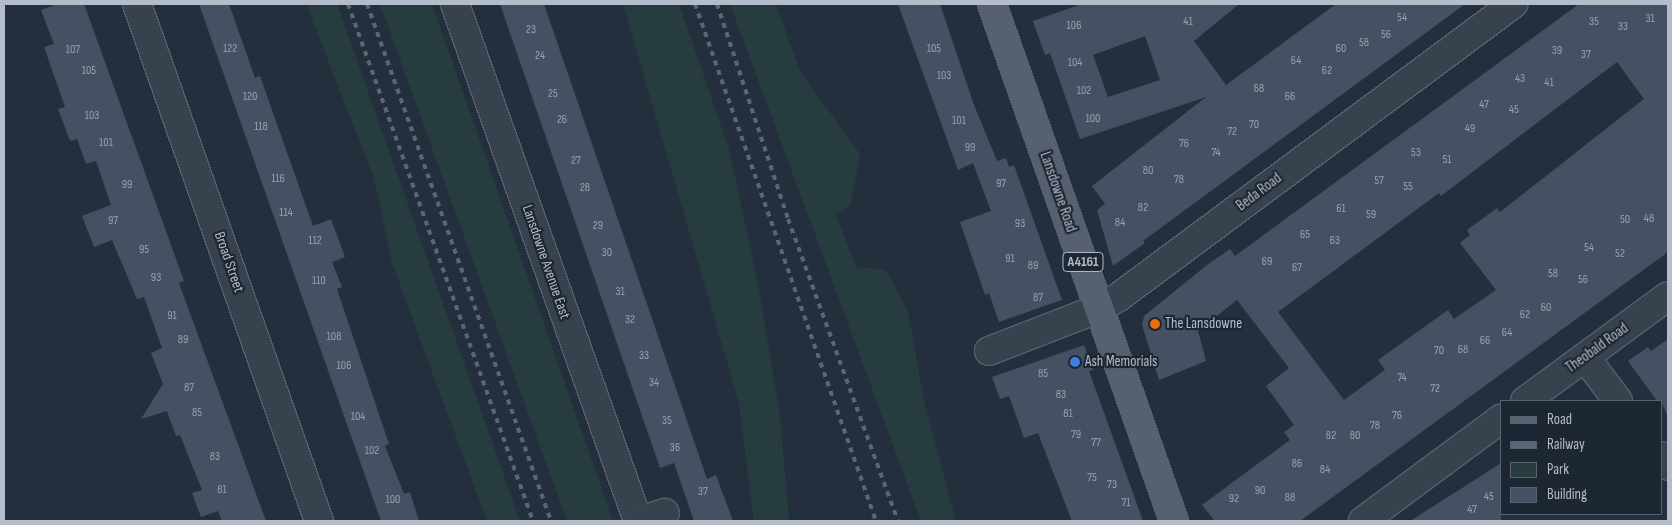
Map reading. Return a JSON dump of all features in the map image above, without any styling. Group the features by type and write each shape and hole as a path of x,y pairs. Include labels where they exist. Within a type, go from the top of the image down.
{"main road":[{"name":"Lansdowne Road","path":"992,4 1174,521"}],"street":[{"name":"Broad Street","path":"137,4 319,521"},
{"name":"Lansdowne Avenue East","path":"455,4 647,518"},
{"name":"Beda Road","path":"990,351 1100,308 1513,4"},
{"name":"Theobald Road","path":"1526,400 1668,296"},
{"path":"1585,357 1617,400"},
{"path":"1363,521 1393,513 1500,420"}],"green space":[{"path":"306,4 337,4 520,521 487,521 392,263 374,178"},
{"path":"380,4 432,4 613,521 567,521"},
{"path":"623,4 679,4 729,149 758,283 780,415 789,521 754,521 739,403"},
{"path":"730,4 776,4 800,71 860,154 851,204 836,215 856,267 886,270 908,311 924,401 956,521 921,521"}],"building":[{"path":"57,4 84,4 184,281 179,283 266,521 222,521 218,511 201,517 192,493 202,490 180,435 176,436 167,411 141,419 163,384 151,353 162,348 144,297 137,299 112,240 94,247 82,216 111,205 96,161 86,164 77,139 70,141 58,109 65,107 44,47 54,44 41,10"},
{"path":"199,4 229,4 255,78 260,76 313,226 331,219 345,257 332,262 342,287 337,289 389,444 385,446 404,494 410,492 419,521 381,521"},
{"path":"500,4 544,4 707,479 716,475 733,521 694,521 674,463 660,468"},
{"path":"898,4 940,4 974,105 997,161 1006,158 1009,167 1014,165 1062,300 999,322 989,293 985,295 960,222 991,211 973,163 958,170"},
{"path":"1082,4 1239,4 1194,41 1226,85 1336,4 1465,4 1143,241 1145,243 1113,266 1097,210 1105,204 1092,186 1206,97 1080,139 1050,53 1045,55 1033,21","holes":["1145,36 1160,80 1108,97 1093,55"]},
{"path":"1579,4 1668,4 1668,252 1300,521 1215,521 1202,505 1290,440 1284,432 1294,425 1266,386 1289,368 1237,300 1198,331 1206,361 1159,380 1142,325 1144,316 1207,265 1230,249 1235,256","holes":["1617,62 1644,99 1500,212 1497,208 1467,230 1470,235 1460,243 1496,290 1454,319 1448,310 1378,360 1385,370 1344,400 1278,312 1439,193 1441,196"]},
{"path":"1668,339 1668,417 1662,400 1656,400 1628,361 1648,347 1651,351"},
{"path":"1084,345 1093,370 1089,371 1143,521 1072,521 1038,433 1024,438 1009,396 1000,399 992,377"},
{"path":"1500,464 1501,521 1410,521"}],"railway":[{"path":"348,4 533,521"},
{"path":"367,4 551,521"},
{"path":"695,4 876,521"},
{"path":"717,4 788,219 898,521"}],"place":[{"name":"The Lansdowne","path":"1155,324"},
{"name":"Ash Memorials","path":"1075,362"}]}
